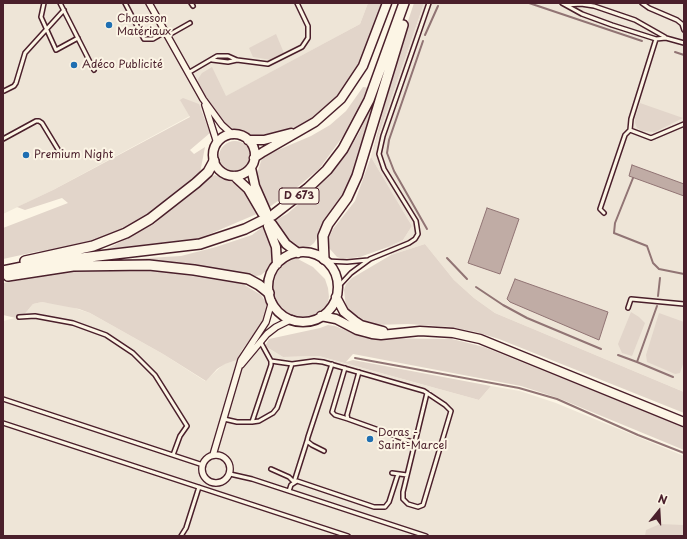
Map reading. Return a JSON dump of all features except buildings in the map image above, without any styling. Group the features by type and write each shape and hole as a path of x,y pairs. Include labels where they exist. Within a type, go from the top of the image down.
{"main road":[{"path":"254,158 300,131 328,111 353,83 371,48 387,3"},
{"name":"D 673","path":"3,270 47,262 200,244 245,230 273,214 308,188 327,170 343,149 370,100 404,3"},
{"path":"325,260 323,236 328,224 347,198 357,176 409,3"},
{"path":"250,168 264,212 248,189 234,176 223,173 216,166 214,161 214,149 221,139 233,135 239,135 248,140 264,140 300,131"},
{"path":"234,176 246,172 250,168 254,158 254,152 248,140"},
{"path":"3,270 38,257 93,246 126,233 150,219 199,180 208,172 214,161"},
{"path":"277,264 276,247 270,225 286,244 298,253"},
{"path":"3,277 73,266 149,265 194,270 248,280 259,285 270,297 280,312 292,320 307,321 321,316 331,308 338,288 335,273 325,260 311,253 298,253 286,256 277,264 271,274 270,297"},
{"path":"336,297 344,312 354,321 369,328 392,333"},
{"path":"321,316 336,319 357,330 372,334 440,332 480,339 684,422"}],"street":[{"path":"149,3 203,99 222,125 233,135"},
{"path":"203,99 217,143"},
{"path":"213,455 244,353 266,322 270,297"},
{"path":"238,370 260,341 276,327 292,320"},
{"path":"213,455 221,456 227,460 230,466 230,474 226,480 219,483 212,483 206,479 202,472 203,465 207,458 213,455"}],"lane":[{"path":"44,3 41,16 56,50 78,38"},
{"path":"60,3 94,70"},
{"path":"125,3 144,39 152,39 190,23"},
{"path":"188,73 222,56 237,60 268,64 302,47 308,38 308,26 297,3"},
{"path":"338,288 351,273 370,260 409,243 415,239 418,234 416,222 384,169 379,154 383,136 429,3"},
{"path":"562,3 594,6 634,20 666,38 684,43"},
{"path":"642,3 649,8 678,20 682,24 684,30"},
{"path":"566,4 587,16 656,39 666,38"},
{"path":"4,91 14,86 16,83 22,58 64,10"},
{"path":"604,213 600,209 625,135 630,130 631,119 656,39"},
{"path":"212,60 228,62 237,60"},
{"path":"3,139 36,121 39,121 42,123 59,151"},
{"path":"630,130 651,138 684,124"},
{"path":"325,260 346,262 370,260"},
{"path":"628,308 631,299 684,304"},
{"path":"19,317 35,316 73,322 106,335 133,353 155,375 187,426 180,436 173,455"},
{"path":"252,422 271,361 260,341"},
{"path":"271,361 292,364 314,361 332,364 427,393 445,405 451,411 423,505 418,508 408,504 403,499 403,492 427,393"},
{"path":"223,419 237,422 252,422 273,413 277,408 292,364"},
{"path":"289,491 291,484 294,482 332,364"},
{"path":"345,368 332,412 335,415 415,443"},
{"path":"348,419 347,415 359,372"},
{"path":"3,400 203,465"},
{"path":"3,423 348,536"},
{"path":"307,441 324,451"},
{"path":"271,469 289,477 294,482 297,481 374,506 385,507 389,502 398,474"},
{"path":"392,473 407,475"},
{"path":"230,474 289,491 426,536"},
{"path":"181,536 186,528 199,487"}],"shaded area":[{"path":"3,3 368,3 360,24 53,190 3,214"},
{"path":"368,3 384,3 359,66 346,88 325,112 289,132 262,137 252,136 246,132 233,129 223,122 198,84 198,79 202,73 212,67 226,96 360,24"},
{"path":"414,3 424,3 371,157 404,33"},
{"path":"424,3 684,3 684,392 495,313 474,298 454,280 425,244 391,255 388,247 403,240 412,226 371,157"},
{"path":"276,34 284,53 271,60 253,57 249,48"},
{"path":"363,87 370,88 361,107 347,131 319,169 295,189 268,208 257,174 264,156 311,136 330,125 346,111"},
{"path":"378,93 349,187 314,243 309,247 294,247 288,242 274,221 287,214 314,191 346,155 359,133"},
{"path":"183,98 199,104 210,133 190,150 194,154 205,147 200,173 194,180 138,223 84,245 35,252 3,259 3,228 68,203 62,198 25,210 17,207 53,190 190,117 180,100"},
{"path":"640,103 683,118 655,132 642,131 637,128 635,123 635,118"},
{"path":"238,141 244,143 249,148 251,157 249,166 244,171 232,173 226,171 221,166 219,154 221,148 226,143"},
{"path":"371,157 412,226 403,240 360,257 343,259 337,257 329,248 329,237 333,229 355,201"},
{"path":"632,165 684,184 684,196 629,176"},
{"path":"215,175 243,187 259,213 198,239 107,249 154,224 209,177"},
{"path":"487,208 519,219 500,274 468,263"},
{"path":"265,225 275,256 270,268 261,275 252,277 99,261 181,256 216,247 252,235"},
{"path":"425,244 454,280 474,298 495,313 684,392 684,413 499,339 476,332 450,327 408,324 374,325 354,316 346,307 344,290 346,284 352,278 391,255"},
{"path":"296,258 313,267 325,279 328,288 329,297 327,306 322,312 314,316 297,317 288,314 276,301 273,286 276,274 284,264"},
{"path":"73,271 159,271 243,284 261,295 267,304 266,313 260,326 242,350 237,360 225,364 217,369 206,381 163,354 90,313 79,309 42,302 33,304 23,316 16,318 3,315 3,283"},
{"path":"515,279 608,312 599,340 510,302 507,299"},
{"path":"42,302 65,305 90,313 163,354 205,381 224,364 237,360 248,363 254,354 265,346 283,357 319,356 479,400 491,386 520,391 556,403 684,456 684,536 3,536 3,321 23,316 33,304"},
{"path":"631,312 645,323 632,356 622,353 618,344"},
{"path":"659,313 684,322 684,361 680,373 675,374 647,362 646,355"},
{"path":"328,325 335,326 365,338 452,339 484,347 684,427 684,450 558,398 521,386 353,354 346,362 353,360 491,386 479,400 319,356 283,357 265,346 269,339"},
{"path":"660,524 683,525 684,536 645,536 646,530"}],"waterway":[{"path":"529,3 642,41"},
{"path":"425,35 438,6"},
{"path":"423,41 389,140 387,153 394,171 427,229"},
{"path":"675,52 684,55"},
{"path":"633,178 615,223 614,233 647,246 653,263 659,269 684,274"},
{"path":"447,258 467,279"},
{"path":"658,296 660,278"},
{"path":"476,287 503,305 527,318 601,349"},
{"path":"657,306 637,362 673,377"},
{"path":"618,355 637,362"},
{"path":"355,358 519,388 557,399 638,435 684,453"}],"place":[{"name":"Chausson Matériaux","path":"109,25"},
{"name":"Adéco Publicité","path":"74,65"},
{"name":"Premium Night","path":"26,155"},
{"name":"Doras - Saint-Marcel","path":"370,439"}]}
